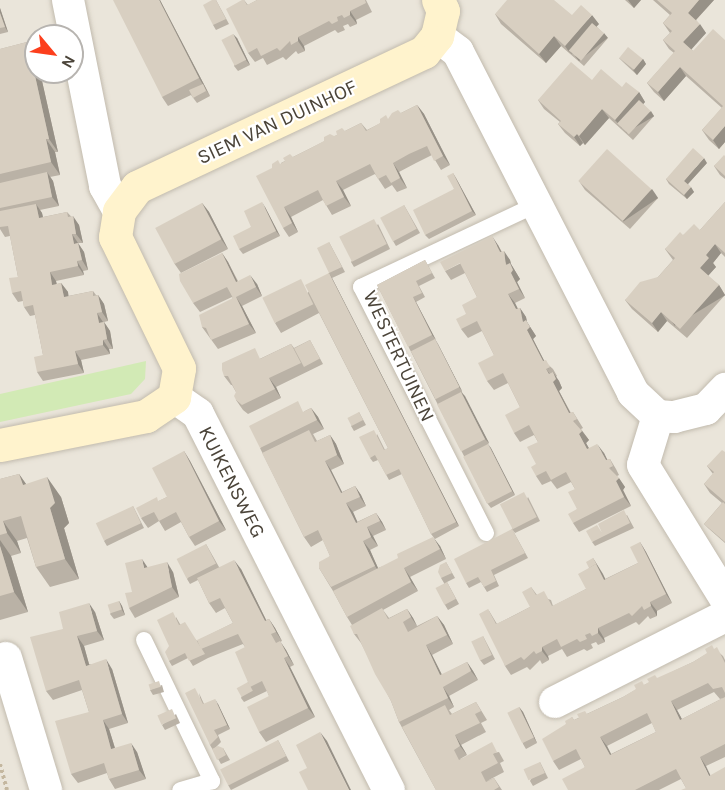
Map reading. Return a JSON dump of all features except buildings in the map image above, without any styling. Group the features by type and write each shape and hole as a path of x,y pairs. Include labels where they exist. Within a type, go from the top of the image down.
{"street":[{"path":"0,445 146,416 174,397 179,368 115,237 119,211 105,186 68,0"},
{"path":"438,0 443,11 437,36 458,52 633,393 658,416 674,417 706,409 725,389"},
{"name":"SIEM VAN DUINHOF","path":"119,211 137,187 424,52 437,36"},
{"name":"KUIKENSWEG","path":"174,397 198,414 389,790"},
{"path":"658,416 644,465 725,598"},
{"path":"555,702 725,616"},
{"path":"6,658 46,790"}],"lane":[{"name":"WESTERTUINEN","path":"486,533 361,286 537,204"},
{"path":"144,640 214,785 180,790"}],"path":[{"path":"0,764 7,790"}],"shaded area":[{"path":"0,0 725,0 725,790 0,790"}],"green space":[{"path":"146,361 145,379 131,394 0,422 0,394"}]}
